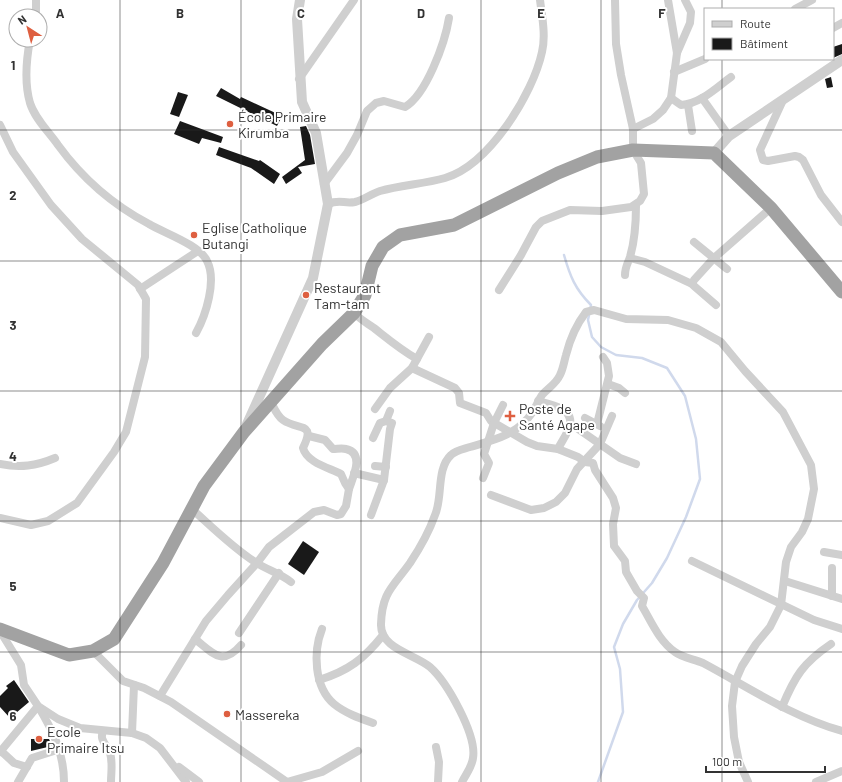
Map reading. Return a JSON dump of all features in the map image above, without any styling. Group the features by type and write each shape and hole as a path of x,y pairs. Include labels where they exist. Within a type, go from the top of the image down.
{"highway":[{"path":"0,630 69,655 94,651 114,639 163,563 193,510 204,486 244,432 322,344 354,313 365,295 372,266 383,247 400,236 454,225 558,173 597,157 633,150 714,153 771,208 842,292"}],"street":[{"path":"244,432 313,278 328,204 316,133 302,102 299,79 297,19 300,0"},
{"path":"299,79 354,0"},
{"path":"328,204 338,200 356,201 380,191 446,178 469,167 480,157 507,124 529,87 543,51 543,20 540,0"},
{"path":"615,0 616,44 621,76 633,129 633,150 641,163 644,194 636,205 635,228 630,258 626,264 625,274"},
{"path":"668,0 669,17 677,53"},
{"path":"633,129 653,119 663,110 671,98 677,53 690,23 691,12 685,0"},
{"path":"798,8 812,0"},
{"path":"324,184 347,153 357,135 367,111 376,103 384,101 405,107 412,103 421,92 446,38 449,18"},
{"path":"28,48 26,61 26,85 31,105 48,134 79,170 111,200 128,213 198,251 208,261 210,286 203,321 196,333"},
{"path":"674,72 704,59"},
{"path":"714,153 729,136 842,60"},
{"path":"671,98 681,105 688,105 702,98 731,77"},
{"path":"702,98 729,136"},
{"path":"783,100 760,150 762,160 768,161 795,156 803,160 821,195 842,222"},
{"path":"688,105 692,131"},
{"path":"0,125 13,152 51,205 82,239 124,272 140,289 146,299 145,357 126,432 114,452 77,502 48,521 31,525 0,518"},
{"path":"499,290 521,255 533,232 542,221 570,210 584,209 602,211 636,205"},
{"path":"692,284 714,258 771,208"},
{"path":"694,242 727,269"},
{"path":"140,289 198,251"},
{"path":"630,258 650,263 692,284 716,305"},
{"path":"462,782 471,767 474,756 473,745 456,702 446,684 430,667 404,653 383,636 380,626 382,607 386,594 413,558 436,515 440,498 442,470 446,461 452,454 460,450 497,440 510,434 528,418 538,401 560,376 573,333 590,311 626,320 668,320 696,328 721,342 744,372 784,412 811,465 814,488 808,519 802,532 791,547 786,562 785,581 781,605 770,627 756,644 742,666 735,682 732,706 734,737 739,762 748,782"},
{"path":"354,313 364,323 373,328 391,343 417,359"},
{"path":"375,409 390,388 412,368 429,337"},
{"path":"597,424 609,376 608,364 603,357"},
{"path":"412,368 455,388 458,393 460,403 486,413 494,423 510,434 537,446 558,449 585,462 593,463 595,470 613,498 616,508 613,524 614,546 625,561 626,572 637,591 644,598 642,606 666,644 676,653 702,662 735,682 782,707 824,726 842,731"},
{"path":"608,384 619,388 625,393"},
{"path":"538,401 564,410 570,416 570,424 558,449"},
{"path":"160,696 206,621 257,563 269,547 314,512 324,510 337,515 341,514 346,506 357,460 355,454 347,449 333,449 325,440 309,436 305,429 284,421 271,402"},
{"path":"483,478 488,466 484,454 487,442 503,405"},
{"path":"373,438 378,426 386,421 390,411"},
{"path":"491,495 531,510 544,508 556,502 565,493 573,474 600,444 612,416"},
{"path":"585,418 606,430"},
{"path":"371,515 384,480 390,429 393,425 386,421"},
{"path":"570,424 620,458 636,464"},
{"path":"309,436 303,448 304,451 322,465 341,474 343,481 349,489"},
{"path":"0,464 15,467 38,465 56,458"},
{"path":"375,466 386,467"},
{"path":"354,473 384,480"},
{"path":"193,510 234,548 257,563 279,573 291,582"},
{"path":"824,552 842,555"},
{"path":"692,561 814,620 842,629"},
{"path":"832,568 832,596"},
{"path":"240,633 279,573"},
{"path":"785,581 842,599"},
{"path":"322,629 318,638 316,662 319,680 333,703 348,714 372,724"},
{"path":"0,630 21,665 24,685 55,734 64,767 64,782"},
{"path":"319,680 350,668 369,652 383,636"},
{"path":"195,639 216,656 223,657 230,655 241,645"},
{"path":"782,707 794,680 806,664 831,644"},
{"path":"94,651 123,680 160,696 222,736 287,782 322,772 358,751"},
{"path":"132,733 134,685"},
{"path":"38,706 58,719 80,728 132,733 146,738 160,748 186,782"},
{"path":"27,767 14,763 0,751 38,706"},
{"path":"103,731 100,737 107,746 111,755 111,782"},
{"path":"436,747 439,762 438,782"},
{"path":"18,782 36,756 47,754 60,748"},
{"path":"172,762 199,782"},
{"path":"816,782 842,771"}],"building":[{"path":"842,44 842,54 834,58 834,47"},
{"path":"831,77 833,87 827,88 825,79"},
{"path":"221,88 240,99 241,97 282,116 277,126 216,96"},
{"path":"178,92 188,95 179,117 170,114"},
{"path":"180,121 223,137 221,143 202,138 199,144 174,134"},
{"path":"306,126 310,135 315,164 298,167 302,173 286,184 282,177 305,160 300,127"},
{"path":"219,147 259,161 260,160 280,174 274,184 251,168 216,155"},
{"path":"303,541 319,552 304,575 288,564"},
{"path":"14,680 29,702 10,718 0,707 0,696 8,688 6,686"},
{"path":"31,739 49,739 52,746 31,751"}],"waterway":[{"path":"564,255 574,282 591,305 588,320 592,337 601,347 616,355 642,358 667,368 685,396 696,439 700,479 686,517 667,558 652,583 637,600 623,624 614,647 620,669 623,712 598,782"}],"place":[{"name":"École Primaire Kirumba","path":"230,124"},
{"name":"Eglise Catholique Butangi","path":"194,235"},
{"name":"Restaurant Tam-tam","path":"306,295"},
{"name":"Poste de Santé Agape","path":"510,416"},
{"name":"Massereka","path":"227,714"},
{"name":"Ecole Primaire Itsu","path":"39,739"}]}
